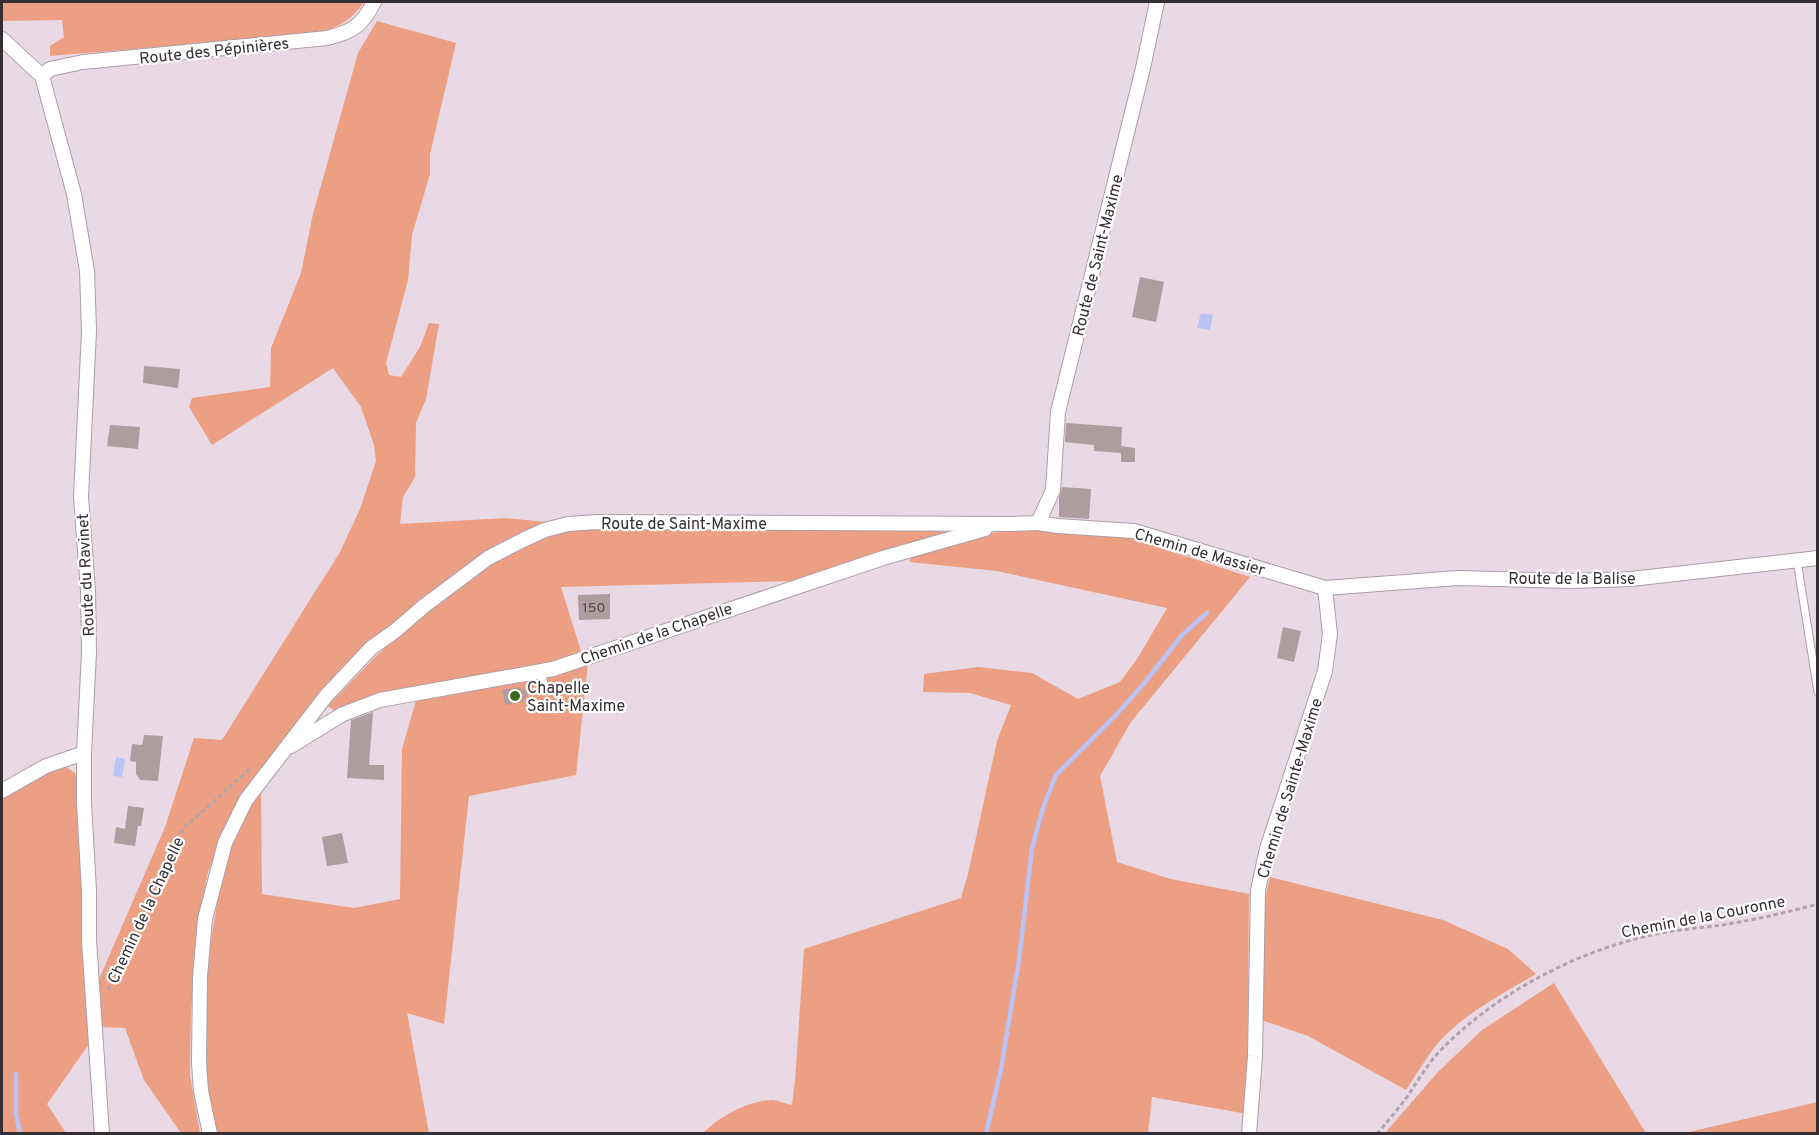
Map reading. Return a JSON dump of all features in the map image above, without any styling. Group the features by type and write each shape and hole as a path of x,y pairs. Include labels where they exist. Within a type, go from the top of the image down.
{"street":[{"name":"Route des Pépinières","path":"42,76 50,69 83,62 327,38 344,34 354,28 364,20 374,2"},
{"name":"Route de Saint-Maxime","path":"210,1134 201,1091 199,1063 200,977 205,919 222,853 233,824 246,800 326,696 371,648 488,558 545,530 568,524 597,522 1038,523 1053,490 1058,412 1143,68 1157,2"},
{"path":"2,39 42,76"},
{"name":"Route du Ravinet","path":"42,76 76,202 87,281 89,331 81,497 88,591 89,651 84,753 93,1006 102,1134"},
{"name":"Chemin de Massier","path":"1038,523 1134,531 1325,588"},
{"name":"Chemin de la Chapelle","path":"284,751 343,714 380,700 453,685 543,677 553,669 883,558 1002,524"},
{"name":"Route de la Balise","path":"1325,588 1458,578 1570,581 1631,579 1818,558"},
{"name":"Chemin de Sainte-Maxime","path":"1249,1134 1255,1056 1258,890 1270,838 1325,670 1330,634 1325,588"},
{"path":"2,791 46,766 84,753"}],"lane":[{"path":"1797,561 1818,692"}],"path":[{"name":"Chemin de la Chapelle","path":"93,1006 103,1001 176,839 186,826 252,768"},
{"name":"Chemin de la Couronne","path":"1377,1134 1407,1098 1437,1055 1453,1039 1498,1003 1545,974 1584,956 1626,941 1657,934 1729,924 1818,904"}],"shaded area":[{"path":"2,2 364,2 342,24 312,34 50,56 50,46 64,37 62,20 2,21"},
{"path":"377,21 456,43 430,154 430,174 412,235 408,280 386,363 389,375 401,377 420,347 429,323 439,324 426,399 416,423 415,477 403,497 400,524 506,518 546,522 481,557 367,646 230,819 208,872 199,919 191,1011 190,1076 200,1133 181,1133 144,1080 125,1028 98,1027 97,984 165,827 194,738 222,740 340,552 360,509 376,461 374,445 361,407 333,368 212,445 189,407 192,398 270,387 271,348 301,273 313,214 358,53"},
{"path":"600,526 972,528 791,581 561,587 581,651 537,667 412,687 370,697 335,711 328,706 375,657 402,633 500,556 544,534"},
{"path":"1027,530 1127,537 1250,577 1131,722 1100,776 1117,862 1171,879 1249,894 1247,1114 1152,1097 1148,1133 702,1134 725,1116 744,1106 773,1100 792,1105 804,949 961,898 997,741 1011,705 970,693 923,692 924,674 978,667 1032,673 1078,699 1120,682 1139,656 1167,608 997,571 909,562 913,555 992,533"},
{"path":"588,663 576,775 469,796 444,1024 407,1013 429,1133 217,1134 204,1061 209,954 222,872 240,820 261,792 262,894 354,908 400,899 402,749 417,697"},
{"path":"66,767 75,773 79,788 90,1022 89,1044 47,1104 66,1133 2,1133 2,796 54,770"},
{"path":"1270,877 1443,920 1508,949 1536,974 1484,1005 1447,1033 1433,1049 1406,1090 1308,1036 1261,1020 1265,899"},
{"path":"1554,983 1646,1133 1385,1133 1437,1073 1482,1030"},
{"path":"1817,1102 1817,1133 1685,1133"}],"water":[{"path":"1201,313 1213,315 1210,330 1197,328"},
{"path":"116,757 125,759 122,777 113,776"}],"building":[{"path":"1140,277 1164,282 1156,322 1132,317"},
{"path":"144,366 180,369 178,388 143,383"},
{"path":"1066,423 1122,427 1121,453 1094,451 1094,445 1065,442"},
{"path":"110,425 140,427 138,449 107,446"},
{"path":"1121,446 1135,448 1135,462 1121,462"},
{"path":"1062,487 1091,489 1089,519 1059,517 1059,498"},
{"path":"610,594 610,619 579,620 578,595"},
{"path":"1283,627 1301,631 1294,662 1277,658"},
{"name":"Chapelle Saint-Maxime","path":"519,687 529,693 522,702 505,705 502,690"},
{"path":"373,712 369,765 384,765 384,780 347,778 351,720"},
{"path":"144,735 163,736 158,781 140,780 136,774 136,762 130,761 132,744 142,745"},
{"path":"128,806 144,808 135,846 114,843 116,827 125,829"},
{"path":"342,833 348,863 327,866 322,837"}],"waterway":[{"path":"986,1134 1001,1069 1019,960 1032,848 1043,808 1056,775 1117,714 1182,635 1207,613"},
{"path":"16,1074 16,1114 20,1134"}],"place":[{"name":"Chapelle Saint-Maxime","path":"515,696"}]}
